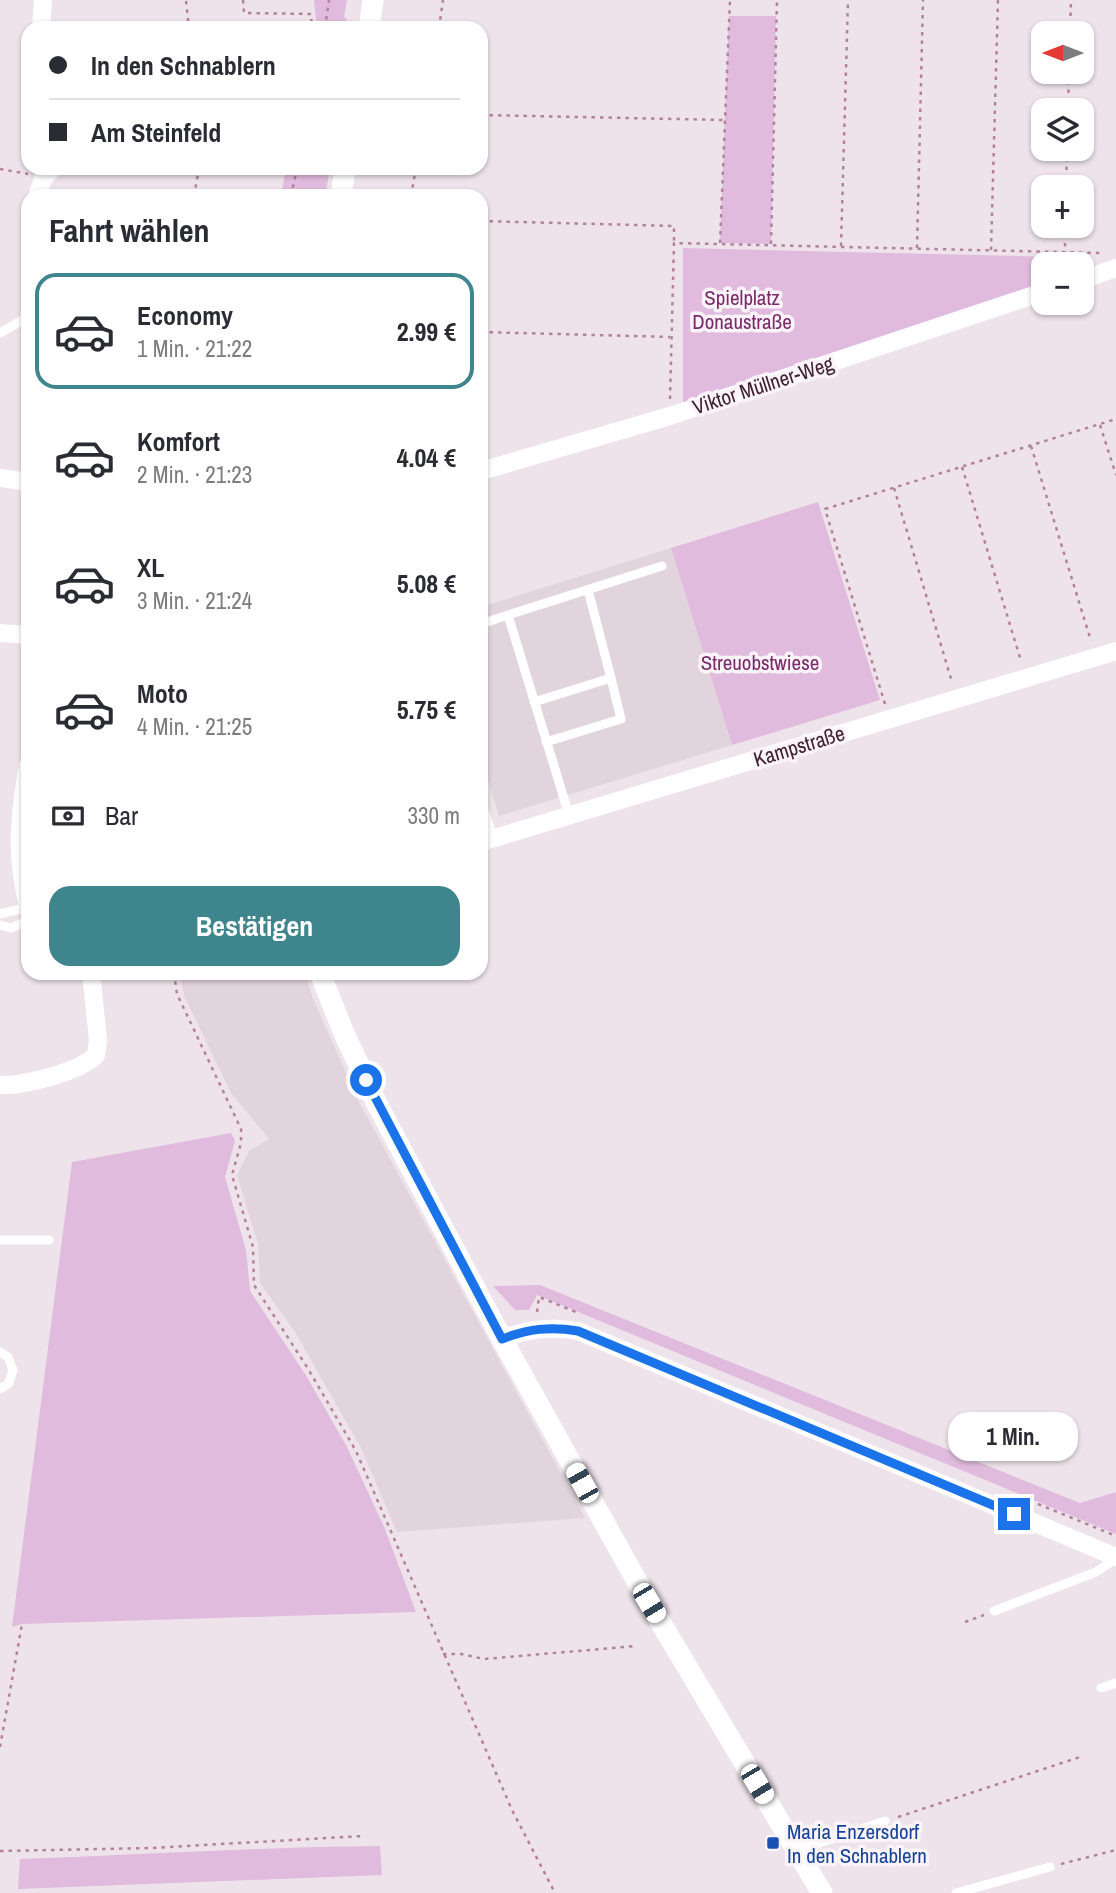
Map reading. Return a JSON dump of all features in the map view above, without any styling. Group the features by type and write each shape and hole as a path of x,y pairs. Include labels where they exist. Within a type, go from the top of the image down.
{"street":[{"path":"42,21 43,0"},
{"path":"370,21 373,0"},
{"path":"1094,275 1116,268"},
{"name":"Viktor Müllner-Weg","path":"488,469 670,416 1031,296"},
{"path":"0,478 21,481"},
{"path":"0,633 21,634"},
{"name":"Kampstraße","path":"488,840 1116,651"},
{"path":"21,824 18,847 21,865"},
{"path":"0,1085 30,1081 83,1065 96,1055 98,1040 92,980"},
{"path":"323,980 377,1104 502,1339 649,1603 822,1893"},
{"path":"502,1339 535,1329 559,1328 578,1331 1116,1558"}],"lane":[{"path":"0,333 21,321"},
{"path":"488,622 662,566"},
{"path":"545,742 621,719 588,590"},
{"path":"508,615 569,815"},
{"path":"534,702 611,678"},
{"path":"0,914 21,908"},
{"path":"0,926 7,928 21,925"},
{"path":"0,1240 49,1240"},
{"path":"0,1352 8,1357 13,1370 9,1383 0,1389"},
{"path":"994,1611 1096,1572 1116,1558"},
{"path":"1101,1688 1116,1683"},
{"path":"796,1850 885,1821"},
{"path":"956,1893 1050,1867"}],"path":[{"path":"243,0 244,13 311,14 312,21"},
{"path":"326,21 329,0"},
{"path":"440,21 443,0"},
{"path":"720,243 730,0"},
{"path":"771,244 777,0"},
{"path":"841,246 848,0"},
{"path":"917,248 923,0"},
{"path":"991,250 998,0"},
{"path":"1070,21 1071,0"},
{"path":"186,1 188,21"},
{"path":"488,115 725,120"},
{"path":"0,169 21,175"},
{"path":"22,175 44,181"},
{"path":"488,221 674,226 670,416"},
{"path":"674,243 1065,252 1065,238"},
{"path":"1094,253 1103,253"},
{"path":"488,332 670,337"},
{"path":"890,719 825,509 1116,419"},
{"path":"1100,424 1116,475"},
{"path":"1031,445 1096,657"},
{"path":"962,467 1026,678"},
{"path":"894,488 957,699"},
{"path":"174,980 182,1006 241,1129 241,1143 232,1175 253,1247 254,1285 307,1367 356,1451 512,1810 555,1893"},
{"path":"965,1622 994,1611"},
{"path":"0,1747 22,1624"},
{"path":"443,1654 461,1654 484,1659 636,1646"},
{"path":"885,1821 1080,1757"},
{"path":"0,1851 151,1848 363,1836"},
{"path":"1050,1867 1116,1850"}],"shaded area":[{"path":"671,548 732,745 499,816 488,780 488,605"},
{"path":"181,980 307,980 358,1100 585,1518 397,1532 361,1448 295,1332 260,1283 258,1244 237,1175 249,1151 269,1139 231,1093 185,998"}],"green space":[{"path":"314,0 347,0 344,16 347,21 316,21"},
{"path":"729,16 776,16 771,244 720,243"},
{"path":"285,175 329,175 326,189 282,189"},
{"name":"Spielplatz Donaustraße","path":"683,248 1031,256 1031,287 683,404"},
{"name":"Streuobstwiese","path":"818,502 880,700 732,745 671,548"},
{"path":"231,1133 235,1141 225,1177 246,1250 250,1291 307,1377 347,1447 385,1529 416,1612 22,1624 12,1627 72,1162"},
{"path":"540,1285 1080,1503 1116,1492 1116,1534 537,1295 529,1310 515,1310 493,1286"},
{"path":"380,1846 382,1875 18,1889 20,1859"}],"place":[{"name":"Maria Enzersdorf In den Schnablern","path":"773,1843"}],"route":[{"path":"366,1080 502,1339 535,1329 559,1328 578,1331 1014,1514"}]}
